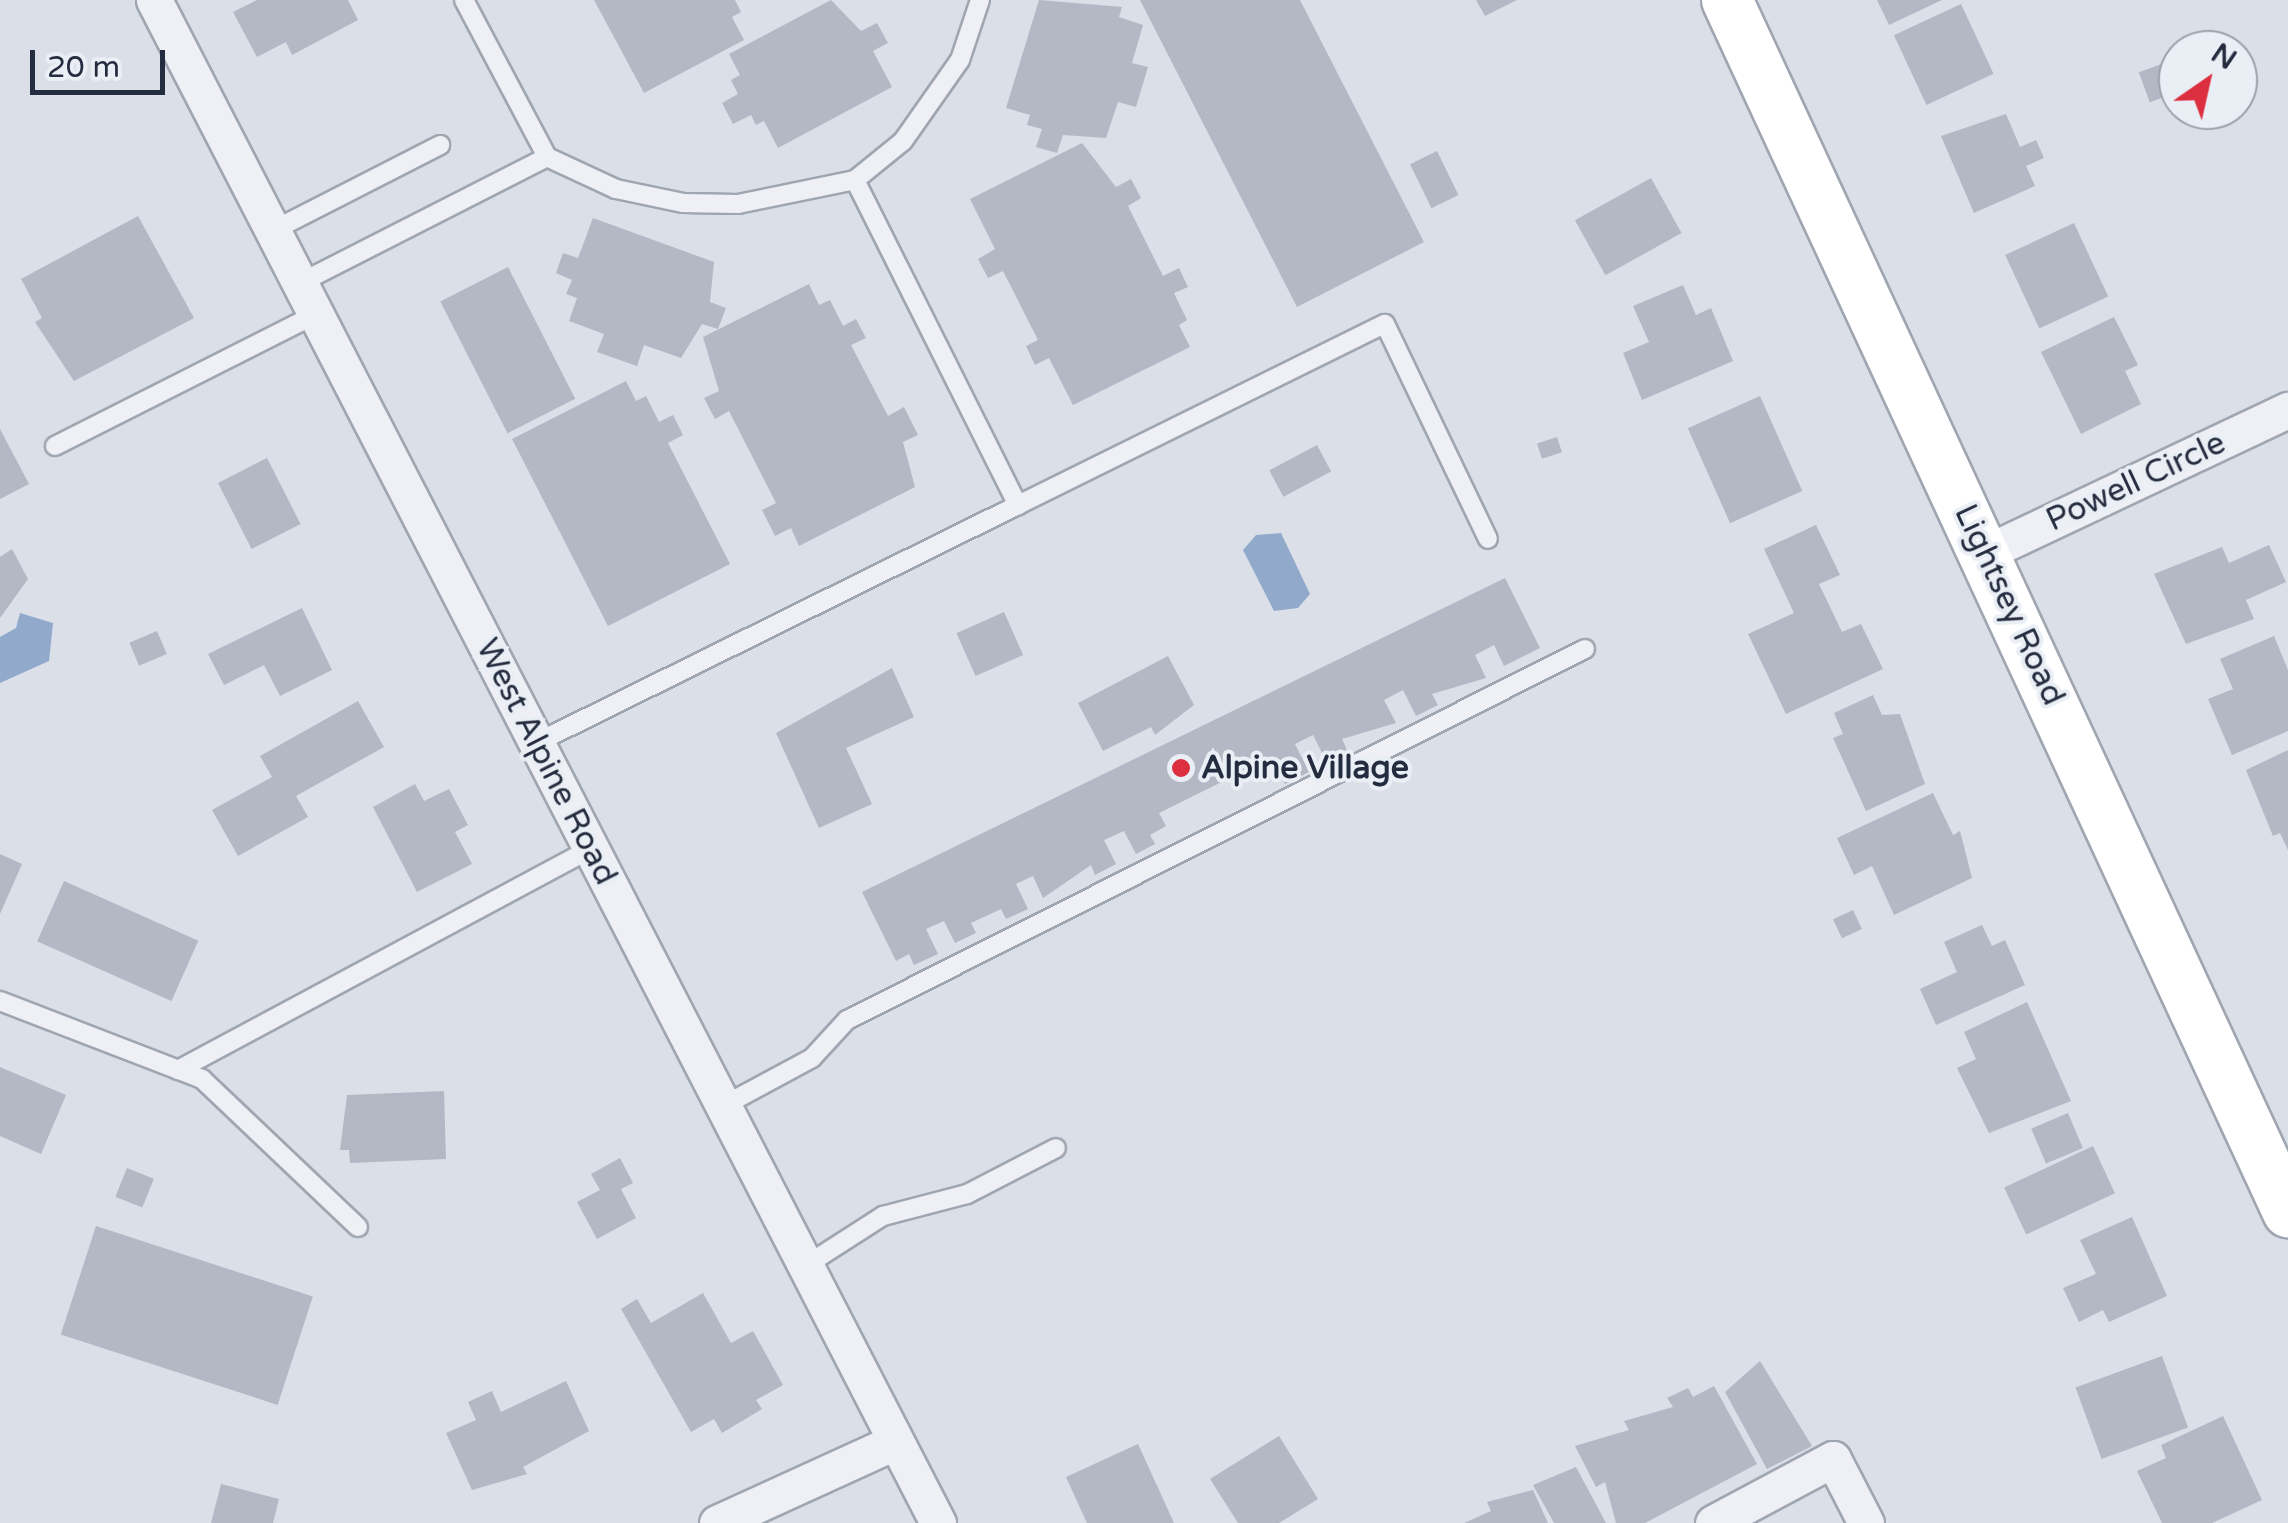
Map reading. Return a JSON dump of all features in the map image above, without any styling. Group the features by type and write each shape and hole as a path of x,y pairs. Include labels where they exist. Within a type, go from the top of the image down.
{"street":[{"name":"West Alpine Road","path":"154,0 938,1523"},
{"name":"Lightsey Road","path":"1727,0 2288,1212"},
{"name":"Powell Circle","path":"1984,553 2288,410"},
{"path":"717,1523 895,1442"},
{"path":"1713,1523 1834,1460 1866,1523"}],"lane":[{"path":"464,0 547,158 616,189 683,204 738,204 855,180 938,98 980,0"},
{"path":"272,231 440,144"},
{"path":"300,283 547,158"},
{"path":"855,180 1018,505"},
{"path":"55,446 316,314"},
{"path":"536,743 1385,324 1488,539"},
{"path":"722,1106 812,1058 847,1020 1585,649"},
{"path":"178,1070 590,848"},
{"path":"0,1001 202,1079 358,1226"},
{"path":"805,1266 883,1216 967,1194 1056,1148"}],"water":[{"path":"1281,533 1310,594 1298,608 1274,611 1243,550 1256,535"},
{"path":"20,613 53,623 49,661 0,683 0,637 16,628"}],"building":[{"path":"257,0 348,0 358,20 292,55 286,42 257,57 233,12"},
{"path":"594,0 735,0 741,12 732,17 744,40 644,93"},
{"path":"831,0 861,31 877,23 888,43 873,51 892,87 778,148 764,121 756,125 751,115 733,124 722,103 738,94 731,80 740,75 729,54"},
{"path":"1039,0 1122,7 1119,17 1143,25 1132,63 1148,67 1136,107 1118,102 1106,138 1063,135 1057,153 1036,147 1042,129 1027,125 1030,115 1006,108"},
{"path":"1140,0 1300,0 1424,242 1297,307"},
{"path":"1476,0 1517,0 1485,16"},
{"path":"1877,0 1942,0 1889,25"},
{"path":"1961,4 1994,74 1926,105 1894,35"},
{"path":"2158,65 2158,99 2150,102 2139,72"},
{"path":"2006,114 2020,147 2036,140 2044,158 2026,166 2035,186 1974,213 1941,136"},
{"path":"1082,143 1116,187 1131,179 1141,198 1128,206 1163,276 1179,268 1188,287 1174,293 1187,320 1179,325 1190,347 1073,405 1049,358 1035,365 1026,346 1038,340 1003,271 988,278 978,259 995,249 970,199"},
{"path":"1437,151 1458,195 1432,208 1410,164"},
{"path":"1651,178 1682,233 1605,275 1575,220"},
{"path":"138,216 194,318 74,381 35,322 42,318 21,279"},
{"path":"593,218 714,262 710,302 726,308 718,329 702,324 681,358 644,345 637,366 597,352 604,334 569,321 577,298 566,294 572,280 556,273 563,253 578,258"},
{"path":"2074,223 2108,296 2039,329 2005,255"},
{"path":"508,267 575,399 507,433 440,302"},
{"path":"809,284 819,305 830,300 843,326 856,319 866,338 851,345 888,416 904,407 918,435 903,442 915,487 799,546 791,528 775,536 762,510 776,503 729,411 715,419 704,398 719,391 703,337"},
{"path":"1683,285 1696,315 1711,308 1733,361 1642,400 1623,353 1649,342 1633,306"},
{"path":"2114,317 2138,365 2125,371 2141,404 2081,434 2041,352"},
{"path":"626,381 636,401 646,396 659,422 673,415 683,435 668,443 730,564 608,626 512,439"},
{"path":"1760,396 1802,491 1730,523 1688,428"},
{"path":"0,429 29,484 0,499"},
{"path":"1557,437 1562,452 1542,459 1537,443"},
{"path":"1317,445 1331,471 1283,497 1269,470"},
{"path":"267,458 301,524 252,549 218,483"},
{"path":"1816,525 1840,575 1819,584 1842,632 1861,624 1883,669 1786,714 1748,634 1794,613 1764,549"},
{"path":"2269,545 2286,582 2246,600 2254,619 2186,644 2154,574 2222,547 2229,563"},
{"path":"12,549 28,579 0,618 0,557"},
{"name":"Alpine Village","path":"1505,578 1540,648 1504,666 1494,645 1475,655 1486,678 1432,694 1438,705 1416,716 1403,690 1384,700 1396,723 1342,739 1347,750 1326,761 1313,735 1295,744 1309,772 1285,784 1279,772 1265,778 1258,764 1159,813 1166,826 1150,835 1155,844 1136,854 1124,831 1104,840 1116,864 1095,875 1091,865 1043,898 1033,876 1016,884 1028,909 1006,919 1001,909 971,923 976,933 955,943 944,921 926,929 938,954 914,965 909,954 896,961 862,892"},
{"path":"302,608 332,670 280,696 264,665 224,685 208,654"},
{"path":"1004,612 1023,655 976,676 956,633"},
{"path":"157,631 167,654 139,666 129,643"},
{"path":"2274,636 2288,670 2288,731 2232,755 2208,699 2233,689 2220,659"},
{"path":"1168,656 1194,705 1155,735 1151,727 1103,751 1078,703"},
{"path":"892,668 914,717 846,748 872,804 819,828 776,733"},
{"path":"1873,695 1882,715 1900,714 1925,784 1866,811 1833,738 1843,734 1834,713"},
{"path":"358,701 384,747 296,796 308,817 238,856 212,810 272,777 260,756"},
{"path":"2288,750 2288,850 2280,833 2273,836 2246,770"},
{"path":"415,784 424,801 449,789 468,825 455,832 472,864 417,892 373,807"},
{"path":"1933,793 1953,835 1960,831 1972,878 1894,915 1872,866 1854,875 1837,838"},
{"path":"0,854 22,864 0,914"},
{"path":"64,881 198,941 171,1001 37,941"},
{"path":"1853,910 1862,929 1842,938 1833,919"},
{"path":"1982,925 1992,946 2005,940 2025,985 1936,1025 1920,989 1957,972 1944,942"},
{"path":"2027,1002 2071,1101 1989,1133 1957,1068 1976,1059 1964,1032"},
{"path":"0,1067 66,1095 41,1154 0,1136"},
{"path":"444,1091 446,1159 350,1163 349,1150 340,1150 347,1095"},
{"path":"2068,1113 2083,1148 2046,1164 2031,1129"},
{"path":"2093,1146 2115,1193 2026,1235 2004,1187"},
{"path":"620,1158 633,1183 621,1189 636,1218 597,1239 577,1202 600,1190 591,1174"},
{"path":"127,1168 154,1179 142,1208 115,1197"},
{"path":"2132,1217 2167,1296 2109,1322 2103,1310 2079,1322 2063,1288 2096,1274 2080,1240"},
{"path":"96,1226 313,1296 278,1405 61,1334"},
{"path":"703,1293 731,1343 753,1331 783,1385 756,1400 762,1409 722,1433 714,1419 691,1432 621,1309 637,1299 651,1323"},
{"path":"2162,1356 2188,1427 2102,1459 2076,1387"},
{"path":"1760,1361 1812,1446 1767,1469 1725,1392"},
{"path":"566,1381 589,1431 523,1467 527,1474 472,1490 446,1433 476,1420 468,1402 492,1391 501,1412"},
{"path":"1714,1386 1757,1464 1645,1523 1616,1523 1605,1482 1596,1487 1575,1446 1629,1430 1624,1421 1673,1407 1667,1398 1688,1388 1693,1397"},
{"path":"2223,1416 2262,1500 2212,1523 2162,1523 2137,1471 2166,1458 2161,1445"},
{"path":"1279,1436 1318,1499 1279,1523 1238,1523 1210,1479"},
{"path":"1138,1444 1174,1523 1087,1523 1066,1477"},
{"path":"1576,1467 1606,1523 1554,1523 1533,1485"},
{"path":"221,1484 279,1499 273,1523 211,1523"},
{"path":"1533,1490 1548,1523 1464,1523 1491,1511 1487,1502"}],"place":[{"name":"Alpine Village","path":"1181,768"}]}
